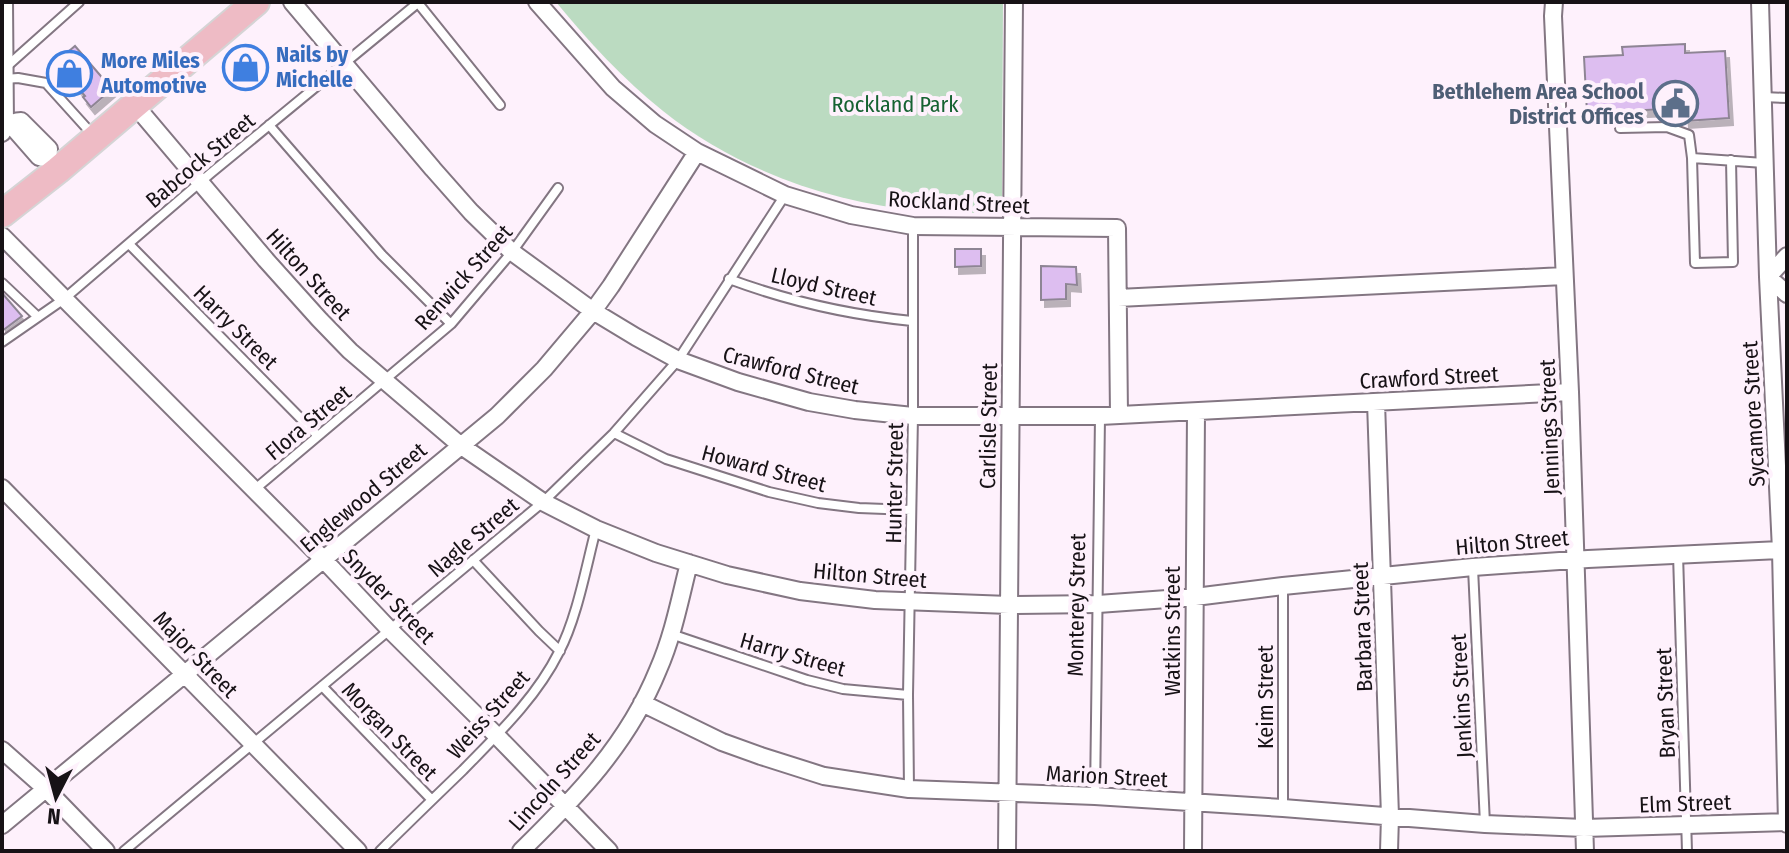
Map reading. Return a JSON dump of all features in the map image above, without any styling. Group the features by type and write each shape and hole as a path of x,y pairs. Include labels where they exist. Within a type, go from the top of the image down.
{"main road":[{"path":"2,214 53,164 96,137 256,2"}],"street":[{"path":"4,2 5,127 21,121 49,149 53,164"},
{"name":"Crawford Street","path":"292,2 442,180 512,252 593,311 678,360 738,382 809,402 913,416 1100,416 1570,392"},
{"name":"Rockland Street","path":"537,2 613,88 655,124 697,152 785,195 851,215 913,226 1117,228 1118,298"},
{"name":"Carlisle Street","path":"1007,851 1014,2"},
{"name":"Jennings Street","path":"1554,2 1585,851"},
{"name":"Sycamore Street","path":"1760,2 1768,277 1784,547 1787,823"},
{"name":"Hilton Street","path":"134,104 319,319 350,351 460,445 543,502 596,529 656,553 727,575 800,591 910,602 1098,604 1195,597 1473,567 1784,547"},
{"name":"Englewood Street","path":"2,825 497,416 544,369 593,311 697,152"},
{"name":"Snyder Street","path":"2,236 609,851"},
{"path":"1787,256 1768,277 1787,294"},
{"path":"1119,415 1118,298 1564,276"},
{"name":"Barbara Street","path":"1376,402 1389,851"},
{"name":"Watkins Street","path":"1193,851 1196,412"},
{"name":"Major Street","path":"2,488 358,851"},
{"name":"Lincoln Street","path":"521,851 597,773 642,703 671,634 689,563"},
{"name":"Marion Street","path":"642,703 722,742 761,756 824,776 909,789 1095,796 1485,824 1584,828"},
{"path":"2,750 46,789 106,851"},
{"name":"Elm Street","path":"1584,828 1787,823"}],"lane":[{"path":"4,74 79,2"},
{"path":"419,3 500,105"},
{"name":"Babcock Street","path":"2,342 64,299 200,182 419,3"},
{"path":"4,74 46,83 96,137"},
{"path":"1763,97 1787,98"},
{"path":"269,125 373,246 451,324"},
{"path":"1620,128 1667,127 1689,135 1695,263 1733,262 1731,160"},
{"path":"1692,158 1765,163"},
{"name":"Renwick Street","path":"385,381 451,324 512,252 558,188"},
{"name":"Nagle Street","path":"124,851 543,502 614,433 678,360 785,195"},
{"name":"Hunter Street","path":"909,789 913,226"},
{"name":"Harry Street","path":"129,244 318,436"},
{"name":"Lloyd Street","path":"729,279 804,303 912,321"},
{"path":"2,283 38,317"},
{"name":"Flora Street","path":"254,490 385,381"},
{"name":"Monterey Street","path":"1095,796 1100,416"},
{"name":"Howard Street","path":"614,433 666,459 769,492 818,503 911,510"},
{"name":"Weiss Street","path":"380,851 497,736 531,695 560,651 596,529"},
{"name":"Bryan Street","path":"1678,554 1687,851"},
{"path":"473,560 560,651"},
{"name":"Jenkins Street","path":"1473,567 1485,824"},
{"name":"Keim Street","path":"1283,586 1283,808"},
{"name":"Harry Street","path":"671,634 807,680 843,689 908,695"},
{"name":"Morgan Street","path":"322,686 432,800"}],"green space":[{"name":"Rockland Park","path":"556,2 1003,2 1002,208 996,213 969,213 888,207 819,191 753,166 691,132 648,99 606,59"}],"building":[{"path":"1685,44 1685,53 1725,51 1729,118 1685,121 1684,108 1587,113 1584,57 1623,55 1622,47"},
{"path":"75,46 112,89 91,107 56,62"},
{"path":"955,249 981,249 981,266 955,267"},
{"path":"1041,266 1076,267 1077,285 1066,284 1066,299 1041,300"},
{"path":"2,293 22,316 2,331"}],"place":[{"name":"Nails by Michelle","path":"245,67"},
{"name":"More Miles Automotive","path":"70,73"},
{"name":"Bethlehem Area School District Offices","path":"1675,104"}]}
